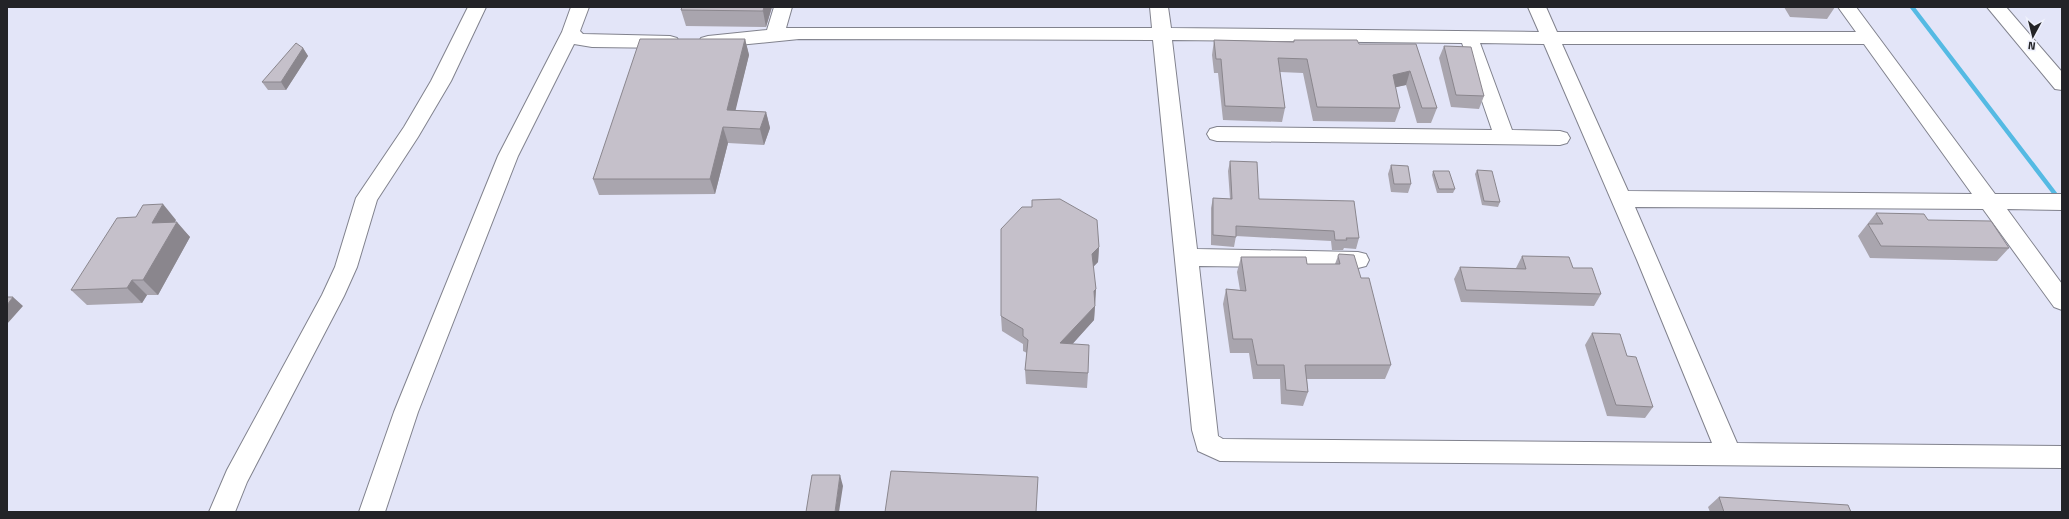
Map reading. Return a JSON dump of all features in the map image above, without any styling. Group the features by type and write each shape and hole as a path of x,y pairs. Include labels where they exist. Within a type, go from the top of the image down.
{"street":[{"path":"222,512 236,478 333,296 346,267 361,213 367,198 411,132 441,81 477,7"},
{"path":"372,512 406,412 508,156 571,32 580,7"},
{"path":"775,35 783,7"},
{"path":"1159,7 1187,257 1204,430 1207,443 1220,450 2062,457"},
{"path":"1537,7 1621,199 1729,454"},
{"path":"1847,7 2062,301"},
{"path":"1996,7 2062,84"},
{"path":"571,32 577,39 592,41 705,42 799,33 1161,34 1551,38 1869,38"},
{"path":"1470,37 1504,136"},
{"path":"1217,134 1504,136 1560,138"},
{"path":"1621,199 2062,202"},
{"path":"1187,257 1358,260"}],"shaded area":[{"path":"7,7 2062,7 2062,512 7,512"}],"building":[{"path":"682,7 764,7 763,11 681,10"},
{"path":"640,39 745,39 727,110 766,112 760,129 723,127 710,179 593,179"},
{"path":"1214,40 1294,42 1294,40 1357,40 1359,44 1416,44 1437,108 1422,108 1410,71 1393,75 1400,108 1317,107 1307,59 1278,58 1285,108 1225,106 1221,59 1216,59"},
{"path":"296,43 303,48 281,82 262,82"},
{"path":"1444,46 1471,47 1484,96 1456,95"},
{"path":"1230,161 1257,162 1259,199 1354,201 1359,238 1335,240 1334,231 1236,226 1236,237 1213,235 1213,198 1232,199"},
{"path":"1391,165 1408,166 1411,184 1394,184"},
{"path":"1477,170 1492,171 1500,202 1484,201"},
{"path":"1433,171 1449,171 1455,189 1439,189"},
{"path":"1060,199 1097,220 1099,247 1092,254 1096,289 1094,291 1095,306 1060,343 1089,345 1088,373 1025,370 1028,340 1023,336 1023,329 1001,316 1001,229 1022,207 1032,207 1032,200"},
{"path":"163,204 152,223 177,222 143,280 132,280 127,288 71,290 117,218 136,217 143,205"},
{"path":"1876,213 1924,214 1928,220 1991,221 2009,248 1881,246 1868,224 1883,224"},
{"path":"1339,254 1354,255 1361,278 1369,278 1391,365 1305,365 1308,392 1286,390 1284,365 1257,365 1252,339 1233,339 1226,289 1246,291 1241,257 1306,257 1307,264 1340,264"},
{"path":"1522,256 1569,257 1573,268 1592,268 1601,294 1466,290 1460,267 1526,269"},
{"path":"7,297 13,297 7,305"},
{"path":"1592,333 1620,334 1627,356 1636,357 1653,407 1616,405"},
{"path":"891,471 1038,477 1036,512 885,512"},
{"path":"812,475 840,475 835,512 806,512"},
{"path":"1719,497 1848,505 1851,512 1724,512"}],"waterway":[{"path":"1912,7 2062,203"}]}
